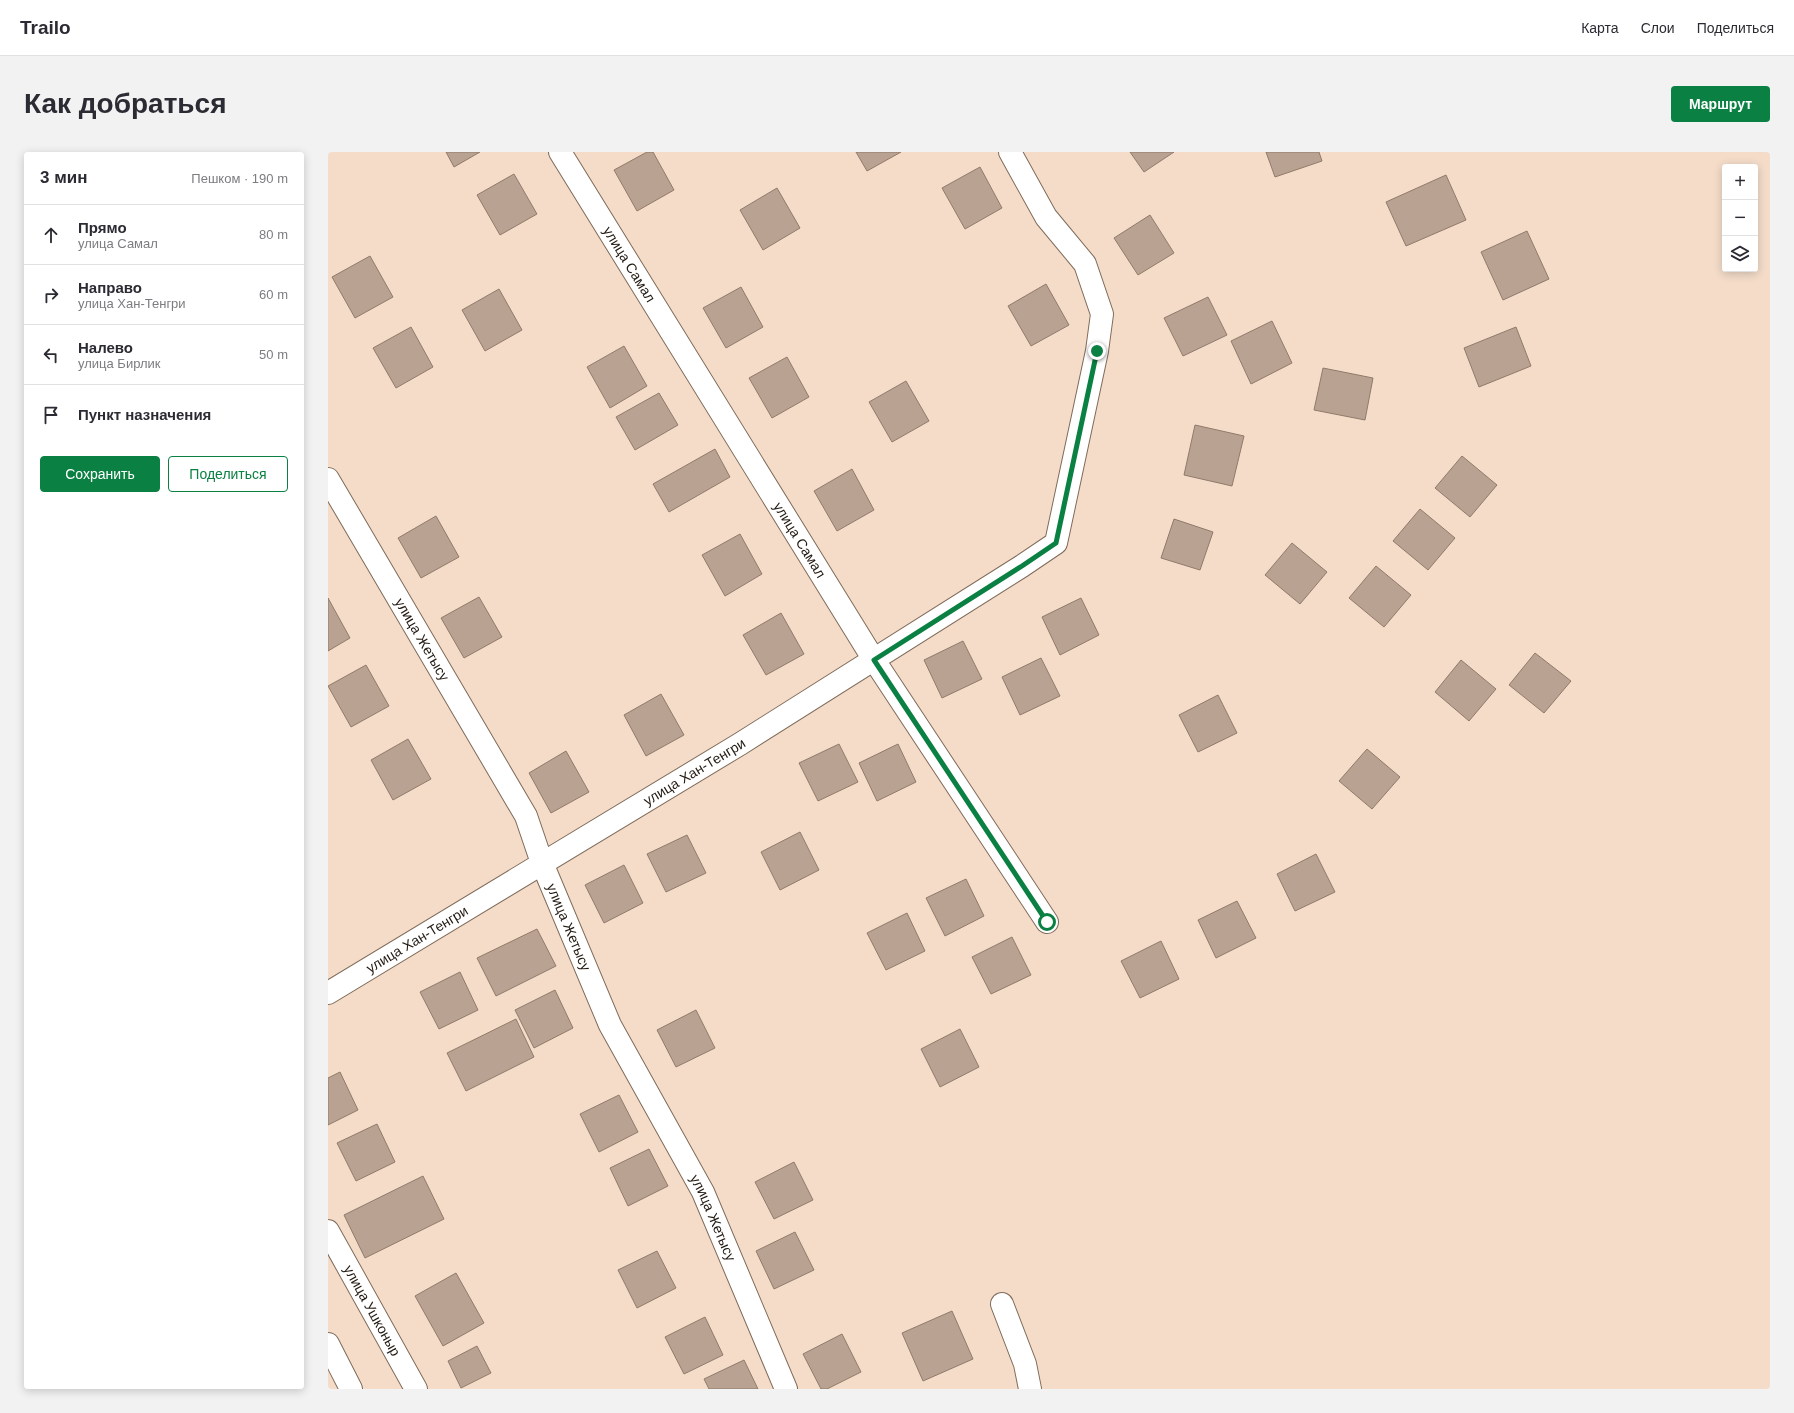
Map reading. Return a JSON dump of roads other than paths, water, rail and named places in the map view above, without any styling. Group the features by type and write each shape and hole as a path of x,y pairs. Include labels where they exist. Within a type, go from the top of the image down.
{"street":[{"name":"улица Самал","path":"560,152 874,660 1047,922"},
{"name":"улица Хан-Тенгри","path":"328,993 740,744 1056,543 1097,351 1102,314 1085,264 1046,217 1010,152"},
{"name":"улица Жетысу","path":"328,479 526,816 542,863 610,1025 703,1192 786,1389"},
{"name":"улица Ушконыр","path":"328,1231 416,1389"},
{"path":"1002,1304 1025,1364 1030,1389"},
{"path":"328,1344 351,1389"}]}
